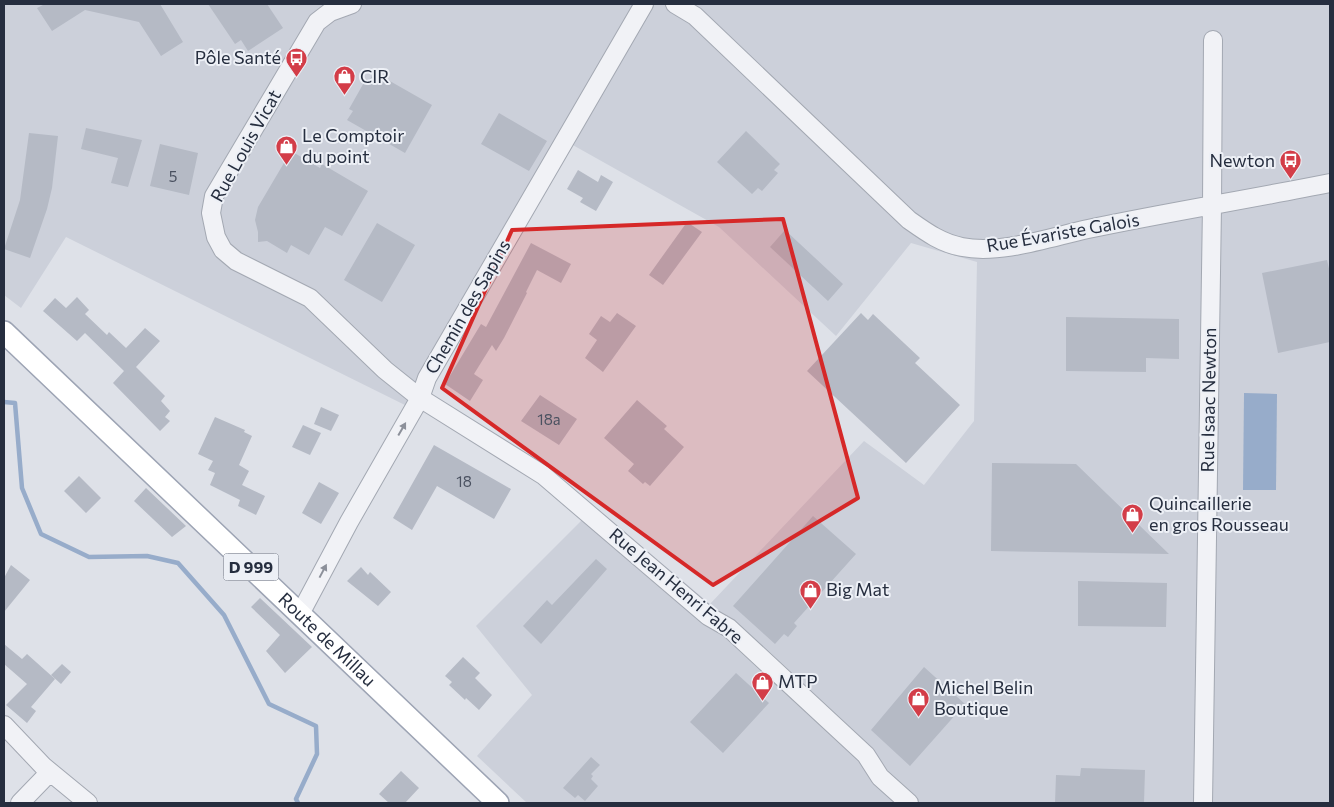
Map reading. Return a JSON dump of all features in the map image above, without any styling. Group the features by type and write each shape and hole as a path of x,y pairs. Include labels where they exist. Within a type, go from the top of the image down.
{"main road":[{"name":"Route de Millau","path":"4,332 498,803"}],"street":[{"name":"Rue Louis Vicat","path":"352,4 330,12 317,22 214,196 211,213 216,237 223,250 236,261 310,298 385,370 420,398"},
{"name":"Chemin des Sapins","path":"300,614 349,522 420,398 427,378 644,4"},
{"name":"Rue Évariste Galois","path":"674,4 696,16 909,220 932,236 963,248 988,249 1005,247 1090,228 1330,183"},
{"name":"Rue Isaac Newton","path":"1203,803 1213,40"},
{"name":"Rue Jean Henri Fabre","path":"420,398 543,475 708,616 729,628 866,755 880,777 909,803"},
{"path":"4,725 50,772 88,803"},
{"path":"20,803 50,772"}],"highlighted area":[{"path":"783,219 858,498 713,585 442,388 512,230"}],"shaded area":[{"path":"4,4 1330,4 1330,803 527,803 477,756 532,695 476,626 595,507 710,604 864,441 924,485 974,421 977,262 911,243 836,336 719,227 571,144 413,409 66,237 21,308 4,295"}],"water":[{"path":"1244,393 1277,394 1276,490 1243,490"}],"building":[{"path":"45,4 160,4 183,42 161,56 139,22 85,10 52,31 37,8"},
{"path":"208,4 267,4 283,28 248,51 241,40 235,44"},
{"path":"374,72 432,105 405,153 347,120 353,111 349,109 366,79 369,81"},
{"path":"499,113 547,141 529,171 481,144"},
{"path":"86,128 142,140 128,187 111,183 118,158 81,149"},
{"path":"746,131 780,164 774,170 778,173 762,191 758,188 752,194 717,162"},
{"path":"29,133 58,136 52,188 47,209 30,258 4,249 20,200"},
{"path":"160,144 198,153 189,195 150,186"},
{"path":"291,151 320,168 322,164 368,191 342,236 325,227 309,255 291,245 287,253 267,241 258,242 255,220 258,207"},
{"path":"578,170 598,182 601,175 613,182 596,211 580,202 583,198 567,189"},
{"path":"687,222 702,232 663,285 649,275"},
{"path":"377,223 415,245 382,302 344,280"},
{"path":"785,230 843,284 828,301 770,247"},
{"path":"531,243 571,264 561,283 537,270 504,338 496,351 492,345 474,374 483,380 470,401 445,384 481,324 486,327"},
{"path":"1327,260 1330,273 1330,342 1278,353 1262,273"},
{"path":"77,297 89,310 85,314 107,335 109,332 126,348 145,328 160,341 136,367 165,396 161,401 170,411 165,417 170,421 160,431 113,383 124,371 85,333 77,341 43,311 55,298 66,308"},
{"path":"617,313 636,326 603,372 585,358 597,340 589,334 601,316 610,322"},
{"path":"861,313 868,320 873,314 920,358 915,363 960,405 906,463 807,371"},
{"path":"1066,317 1179,319 1179,359 1146,358 1146,372 1066,371"},
{"path":"540,395 577,419 559,445 521,421"},
{"path":"637,400 667,426 664,429 684,447 650,486 645,482 643,484 628,471 634,464 604,438"},
{"path":"321,407 339,415 331,431 314,424"},
{"path":"215,417 245,430 244,432 252,436 239,465 249,471 242,485 265,496 256,515 238,506 240,500 210,485 215,473 208,470 213,461 198,454"},
{"path":"303,425 321,433 310,455 292,447"},
{"path":"434,445 511,489 494,519 437,486 412,530 393,518"},
{"path":"992,463 1076,464 1169,554 991,551"},
{"path":"79,476 101,498 86,513 64,491"},
{"path":"319,482 339,493 321,524 302,513"},
{"path":"146,488 186,526 172,537 134,501"},
{"path":"813,516 856,554 794,623 797,626 788,637 784,634 775,644 733,606"},
{"path":"596,559 607,569 541,644 523,626 547,600 552,605"},
{"path":"11,565 30,580 4,612 4,578"},
{"path":"361,567 368,575 370,572 391,592 378,606 347,581"},
{"path":"1078,581 1167,583 1166,627 1078,626"},
{"path":"260,598 312,647 285,673 266,651 280,635 251,607"},
{"path":"4,644 22,659 27,654 55,679 31,707 36,711 27,723 6,705 27,684 4,664"},
{"path":"463,657 480,673 475,678 492,695 479,710 449,685 452,682 445,676"},
{"path":"62,664 71,672 61,684 51,675"},
{"name":"Michel Belin Boutique","path":"924,667 965,704 910,766 871,730"},
{"path":"736,673 769,703 723,753 690,722"},
{"path":"591,757 600,765 591,774 593,776 591,779 598,786 585,801 578,795 575,798 563,788"},
{"path":"1081,768 1145,770 1144,803 1055,803 1056,775 1080,776"},
{"path":"401,771 419,788 405,803 389,803 379,794"}],"waterway":[{"path":"4,402 15,403 22,488 41,534 89,557 147,556 178,563 224,615 269,704 316,726 317,754 296,799 298,803"}],"place":[{"name":"Pôle Santé","path":"297,77"},
{"name":"CIR","path":"344,96"},
{"name":"Le Comptoir du point","path":"286,165"},
{"name":"Newton","path":"1291,180"},
{"name":"Quincaillerie en gros Rousseau","path":"1133,533"},
{"name":"Big Mat","path":"810,609"},
{"name":"MTP","path":"762,701"},
{"name":"Michel Belin Boutique","path":"918,717"}]}
